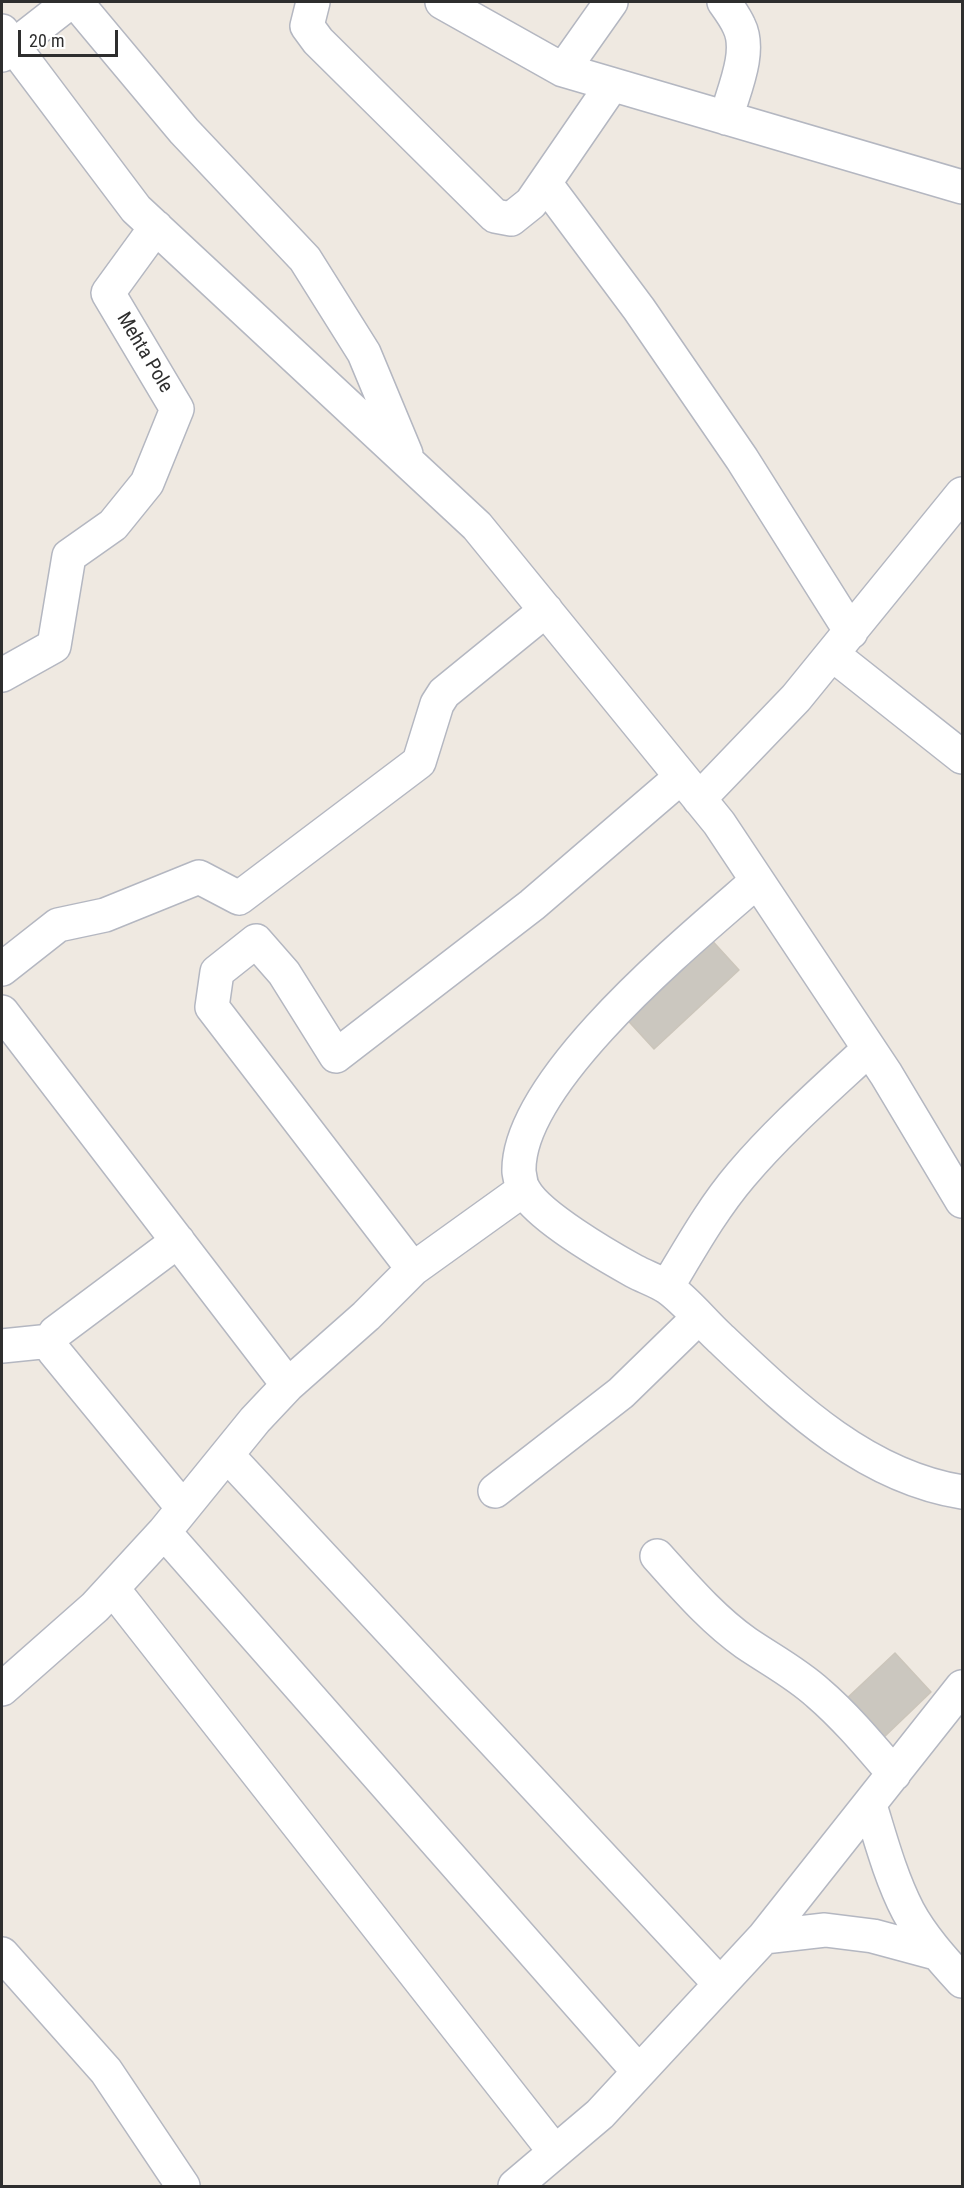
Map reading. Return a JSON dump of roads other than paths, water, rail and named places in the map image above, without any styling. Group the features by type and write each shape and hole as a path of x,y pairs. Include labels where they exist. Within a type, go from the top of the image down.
{"street":[{"path":"70,2 5,44 136,208 477,526 690,788 757,881 869,1049 963,1201"},
{"path":"76,2 184,131 305,259 364,353 410,464"},
{"path":"313,2 307,26 318,41 495,216 511,219 531,203 612,85"},
{"path":"442,2 563,70 963,188"},
{"path":"563,70 611,2"},
{"path":"724,2 740,26 744,41 743,56 726,118"},
{"path":"545,183 639,309 736,450 841,643 963,757"},
{"name":"Mehta Pole","path":"2,675 54,646 69,556 113,525 147,483 177,409 108,293 156,227"},
{"path":"413,1269 212,1007 217,972 256,941 284,973 336,1056 532,905 690,788 796,698 963,494"},
{"path":"2,969 58,925 105,915 200,877 239,898 419,762 437,704 444,693 546,610"},
{"path":"757,881 643,981 593,1036 547,1094 522,1143 519,1173 524,1190 549,1216 635,1272 667,1287 794,1407 858,1453 930,1487 963,1492"},
{"path":"2,1012 288,1385"},
{"path":"667,1287 701,1229 740,1176 791,1121 869,1049"},
{"path":"2,1689 95,1607 112,1589 174,1520 226,1455 288,1385 366,1316 413,1269 524,1190"},
{"path":"178,1241 54,1334 51,1341 54,1351 174,1520 639,2072"},
{"path":"495,1491 621,1393 698,1317"},
{"path":"2,1346 51,1341"},
{"path":"226,1455 720,1984"},
{"path":"657,1556 712,1616 746,1643 788,1668 841,1713 894,1774"},
{"path":"112,1589 555,2152"},
{"path":"515,2187 600,2114 764,1937 963,1688"},
{"path":"870,1806 888,1863 908,1911 936,1953 963,1982"},
{"path":"764,1937 825,1930 873,1936 936,1953"},
{"path":"2,1954 106,2071 183,2187"}]}
